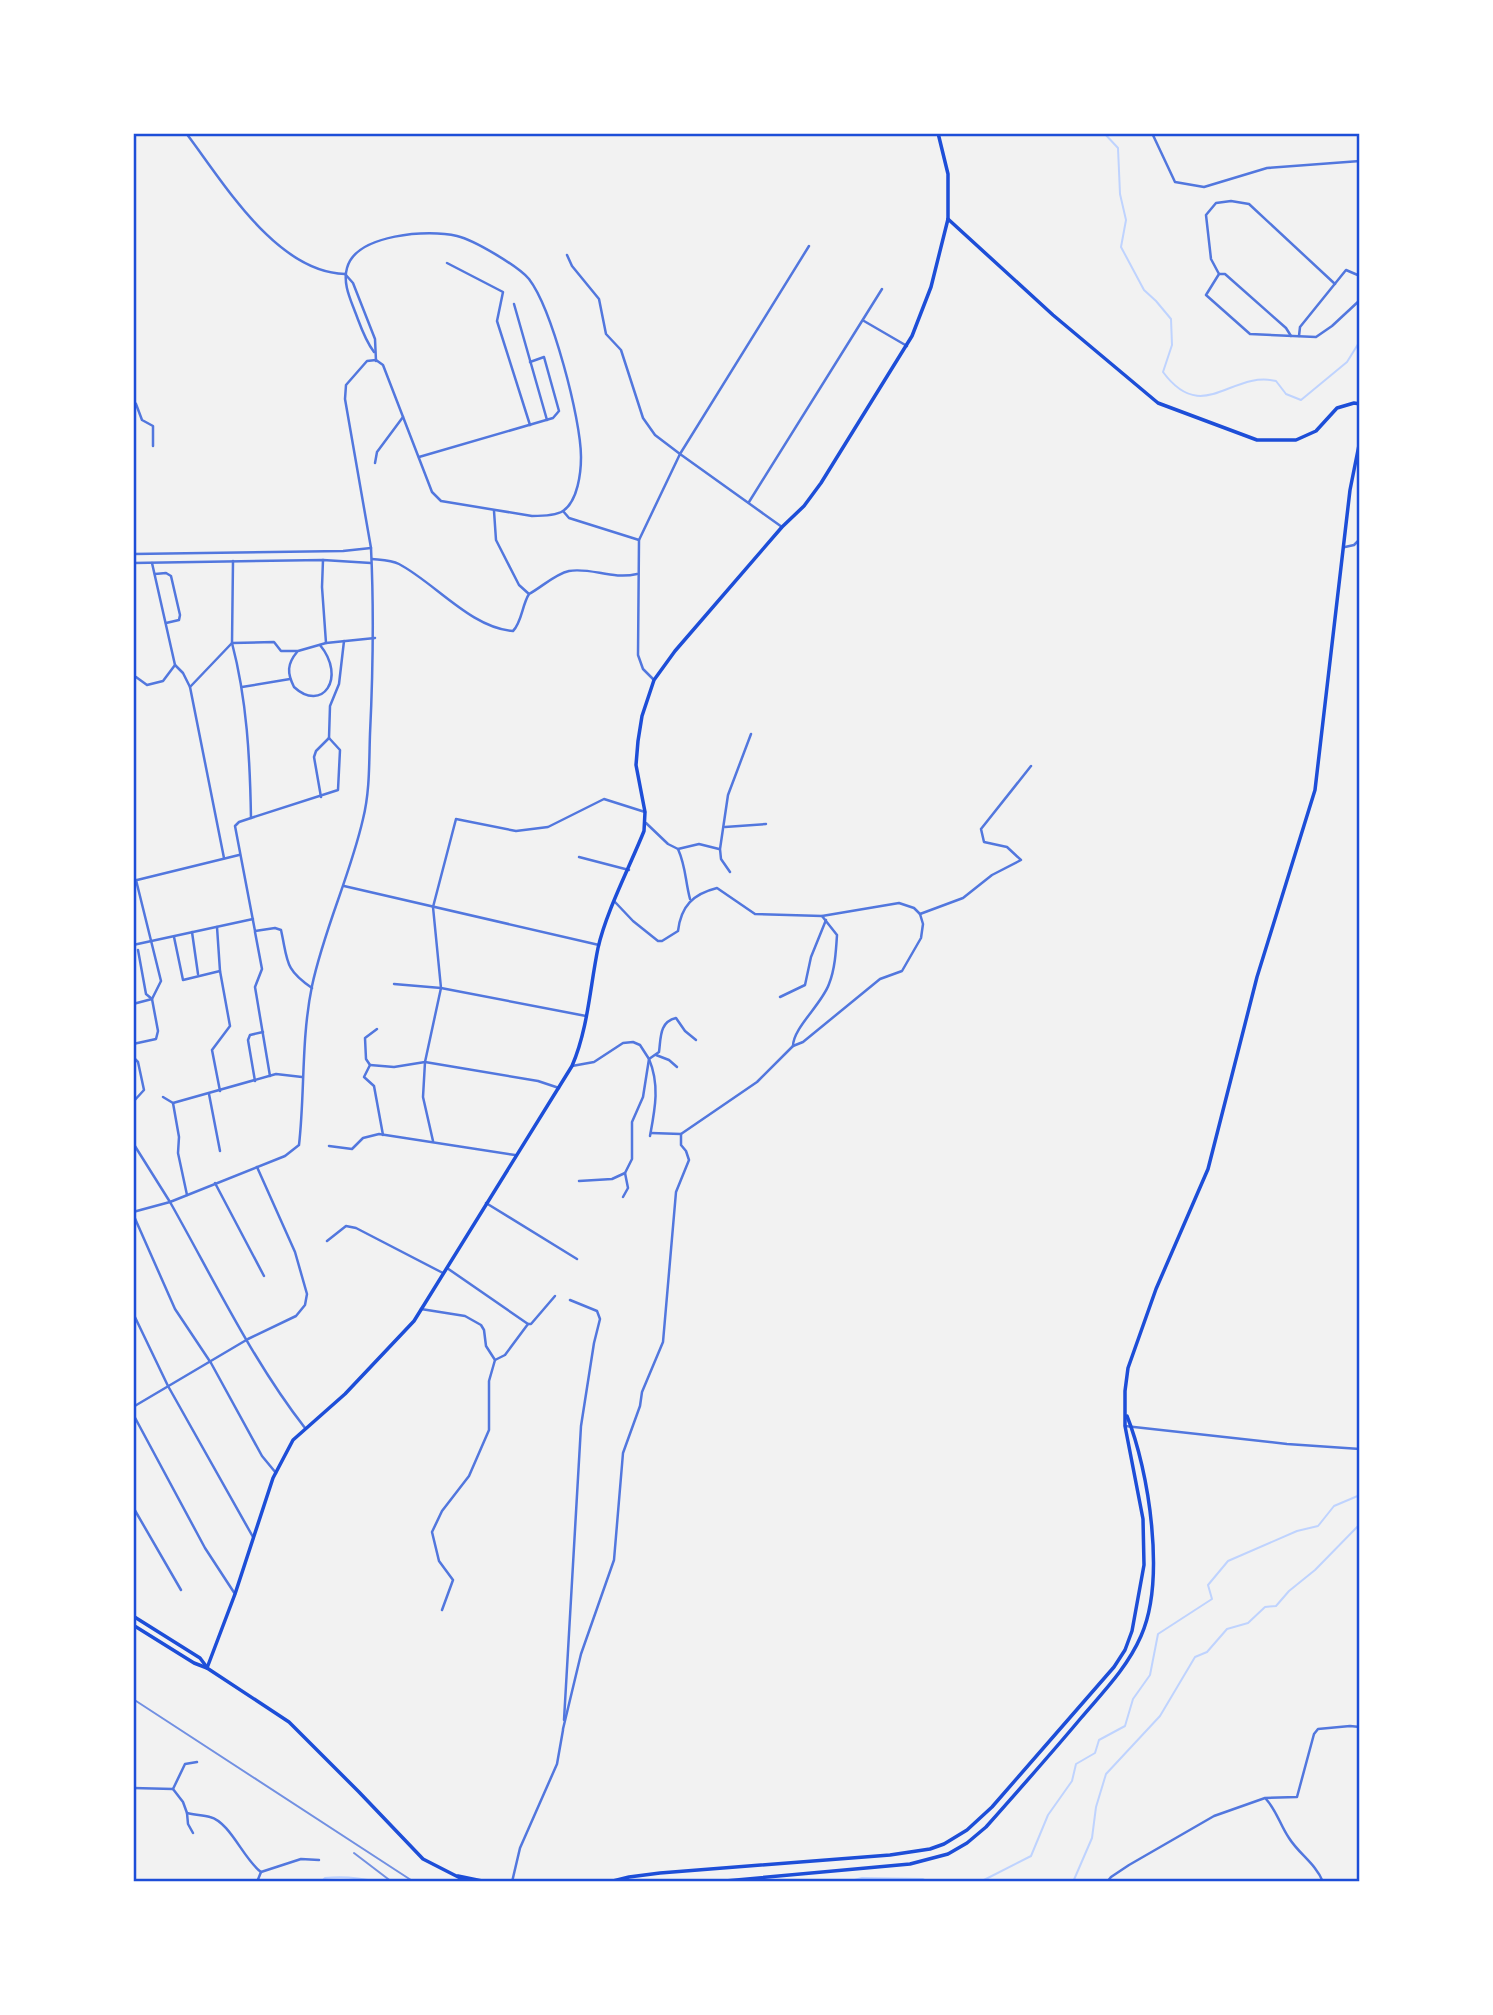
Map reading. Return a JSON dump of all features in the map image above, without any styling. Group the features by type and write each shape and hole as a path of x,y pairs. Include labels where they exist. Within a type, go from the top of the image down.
{"main road":[{"path":"207,1668 275,1473 293,1440 345,1394 414,1321 572,1066 586,1016 599,946 644,831 645,812 638,780 638,741 642,716 654,680 675,651 782,527 804,506 907,346 930,287 948,219 948,174 938,133"},
{"path":"948,219 1053,315 1157,403 1257,440 1296,440 1316,431 1338,408 1360,404"},
{"path":"609,1882 660,1873 890,1855 930,1849 944,1844 967,1830 992,1807 1076,1712 1125,1650 1132,1631 1144,1565 1143,1519 1125,1412 1128,1368 1156,1289 1208,1169 1257,977 1315,790 1350,490 1360,440"},
{"path":"714,1882 891,1866 932,1859 967,1843 986,1827 1120,1672 1132,1656 1143,1633 1153,1566 1152,1518 1145,1479 1128,1426"},
{"path":"1143,1519 1152,1518"},
{"path":"133,1616 200,1658 207,1668"},
{"path":"133,1625 194,1663 207,1668 289,1722 422,1859 468,1882"},
{"path":"1076,1712 1082,1717"},
{"path":"890,1855 891,1866"},
{"path":"456,1876 486,1882"}],"street":[{"path":"186,133 243,208 271,239 317,269 333,274 345,274 353,283 374,340 374,360"},
{"path":"1152,133 1175,182 1204,187 1267,168 1360,161"},
{"path":"1219,274 1211,259 1206,215 1216,203 1231,201 1249,204 1335,284"},
{"path":"374,352 367,343 346,286 345,274 351,258 370,245 396,237 453,235 466,239 509,263 529,279 545,313 564,368 580,440 580,473 572,499 563,511 532,516 439,500 432,492 384,368 374,360"},
{"path":"654,680 643,669 638,655 639,540 680,454 809,246"},
{"path":"567,255 572,266 599,299 606,334 621,351 643,418 655,435 782,527"},
{"path":"447,263 503,292 497,321 530,425"},
{"path":"1299,336 1300,327 1346,270 1360,276"},
{"path":"1219,274 1206,295 1250,334 1316,337 1360,300"},
{"path":"1219,274 1225,274 1286,328 1291,336"},
{"path":"749,502 882,289"},
{"path":"514,304 547,420"},
{"path":"863,321 907,346"},
{"path":"419,457 547,420 559,411 544,357 530,362"},
{"path":"275,1473 262,1456 211,1363 175,1309 133,1213 170,1202 285,1156 299,1145 302,1077 312,988 344,886 367,798 374,638 372,561 344,394 352,377 365,363 374,360"},
{"path":"133,401 142,420 153,426 153,446"},
{"path":"375,463 377,452 403,417"},
{"path":"494,511 496,540 519,585 529,594"},
{"path":"563,511 569,518 639,540"},
{"path":"1345,548 1354,545 1360,538"},
{"path":"133,554 343,551 371,548"},
{"path":"133,562 323,560 399,564 469,613 513,631 517,628 529,594 559,575 571,570 616,577 637,574"},
{"path":"323,560 326,643"},
{"path":"233,561 232,643 242,687 250,760 251,818"},
{"path":"152,563 175,665 183,673 190,687 224,858"},
{"path":"155,575 166,573 171,576 180,615 179,620 166,623"},
{"path":"190,687 232,643 274,642 281,651 298,651 326,643 374,638"},
{"path":"321,797 314,757 316,751 329,738 330,706 340,684 344,640"},
{"path":"298,651 289,665 290,679 298,691 308,695 320,694 329,687 332,680 332,664 320,645"},
{"path":"136,677 147,685 163,681 175,665"},
{"path":"242,687 290,679"},
{"path":"730,872 721,859 720,849 728,795 751,734"},
{"path":"271,1076 255,987 262,969 236,824 335,793 339,786 340,750 329,738"},
{"path":"920,914 963,898 992,875 1021,860 1007,847 985,842 981,829 1031,766"},
{"path":"433,1141 423,1097 425,1062 441,988 433,907 456,819 516,831 548,827 604,799 645,812"},
{"path":"645,822 668,844 678,849 686,866 690,899"},
{"path":"725,827 766,824"},
{"path":"678,849 699,844 720,849"},
{"path":"133,1004 152,999 161,981 134,880 240,854"},
{"path":"579,857 629,870"},
{"path":"344,886 599,946"},
{"path":"572,1066 594,1062 623,1043 633,1042 640,1045 655,1074 656,1111 651,1134 681,1134 757,1082 793,1045 810,1037 880,979 902,971 920,938 923,923 914,908 899,903 822,916 755,914 720,888 704,891 690,899 678,930 658,941 615,902"},
{"path":"793,1045 795,1033 816,1008 829,985 836,955 837,935 822,916"},
{"path":"133,945 253,919"},
{"path":"780,997 805,985 811,957 826,920"},
{"path":"217,928 220,971 230,1026 212,1050 220,1091"},
{"path":"255,931 275,928 281,930 290,970 294,976 312,988"},
{"path":"192,933 198,976"},
{"path":"174,937 182,978 186,980 220,971"},
{"path":"133,1044 156,1039 158,1031 152,999 146,993 138,950"},
{"path":"394,984 441,988 586,1016"},
{"path":"649,1059 659,1052 661,1031 670,1020 678,1019 685,1031 696,1040"},
{"path":"370,1065 366,1059 365,1038 377,1029"},
{"path":"255,1080 248,1040 250,1035 263,1032"},
{"path":"656,1055 669,1060 677,1067"},
{"path":"133,1056 138,1062 144,1090 133,1102"},
{"path":"623,1197 628,1188 625,1173 632,1158 632,1122 643,1097 649,1059"},
{"path":"370,1065 394,1067 425,1062 538,1081 559,1088"},
{"path":"370,1065 364,1077 374,1086 383,1135"},
{"path":"163,1097 173,1103 276,1074 302,1077"},
{"path":"209,1094 220,1151"},
{"path":"173,1103 179,1138 178,1153 187,1195"},
{"path":"512,1882 520,1848 557,1764 581,1654 614,1560 622,1453 640,1406 642,1392 663,1342 676,1192 688,1160 681,1145 681,1134"},
{"path":"329,1146 352,1149 363,1138 383,1135 515,1155"},
{"path":"133,1143 287,1405 305,1428"},
{"path":"133,1406 211,1363 248,1339 296,1316 305,1306 307,1294 295,1252 257,1167"},
{"path":"579,1181 612,1179 625,1173"},
{"path":"215,1183 264,1276"},
{"path":"486,1203 577,1259"},
{"path":"327,1241 346,1226 356,1228 445,1270 528,1324"},
{"path":"442,1610 453,1580 439,1561 432,1532 442,1511 469,1476 489,1430 489,1381 495,1360 505,1355 528,1324 531,1324 555,1296"},
{"path":"563,1729 581,1426 600,1319 597,1311 570,1300"},
{"path":"421,1309 465,1316 481,1325 486,1346 495,1360"},
{"path":"133,1312 168,1386 253,1537"},
{"path":"133,1414 205,1548 235,1594"},
{"path":"1128,1426 1287,1444 1360,1449"},
{"path":"133,1507 180,1590"},
{"path":"1107,1882 1129,1865 1214,1816 1265,1798 1297,1797 1314,1734 1318,1730 1360,1727"},
{"path":"173,1789 186,1764 197,1762"},
{"path":"133,1788 173,1789"},
{"path":"173,1789 183,1802 193,1833"},
{"path":"1265,1798 1275,1808 1289,1838 1324,1882"},
{"path":"187,1813 211,1817 219,1822 253,1866 261,1872"},
{"path":"261,1872 301,1859 320,1860"},
{"path":"257,1882 261,1872"}],"waterway":[{"path":"1104,133 1118,148 1120,194 1126,220 1121,247 1144,290 1171,319 1172,345 1163,372 1177,387 1191,395 1204,396 1245,383 1276,381 1286,394 1301,400 1347,362 1360,341"},
{"path":"980,1882 1031,1856 1048,1815 1072,1781 1076,1764 1095,1753 1099,1740 1125,1726 1133,1699 1150,1675 1158,1634 1212,1599 1208,1585 1228,1561 1297,1531 1318,1526 1334,1506 1360,1495"},
{"path":"1073,1882 1092,1838 1096,1807 1106,1774 1160,1716 1195,1657 1207,1652 1227,1629 1248,1623 1265,1607 1276,1606 1360,1524"},
{"path":"321,1882 325,1878 338,1877 378,1882"},
{"path":"847,1882 862,1878 923,1879 928,1882"}],"railway":[{"path":"133,1699 414,1882"},
{"path":"354,1853 392,1882"}]}
